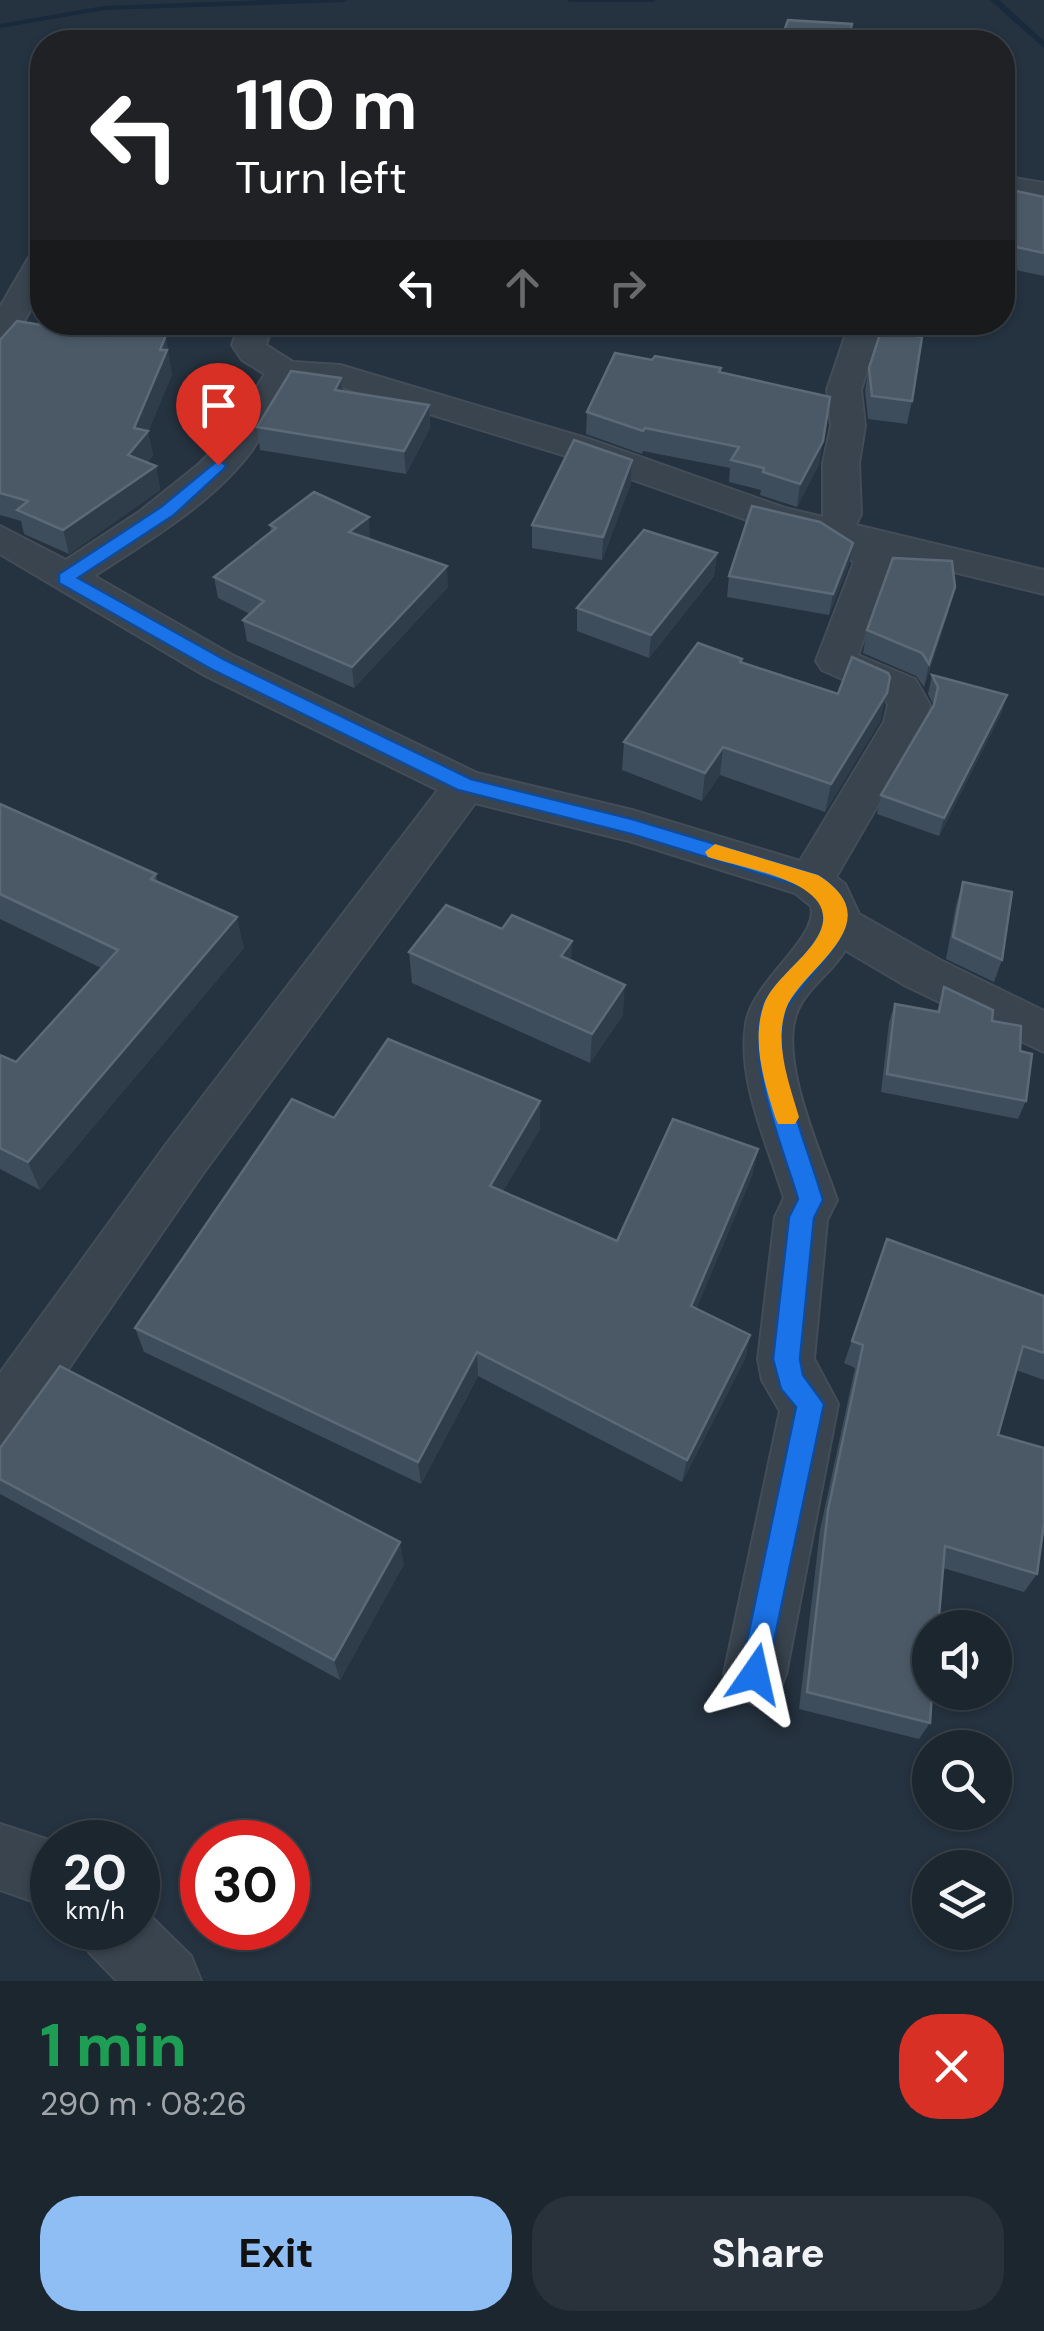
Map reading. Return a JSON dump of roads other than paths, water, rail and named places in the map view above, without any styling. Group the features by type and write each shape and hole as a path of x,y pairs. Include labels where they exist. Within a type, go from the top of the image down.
{"street":[{"path":"1015,187 1044,192"},
{"path":"0,336 30,282"},
{"path":"253,335 249,346 254,354 287,373 328,372 576,447 774,516 1044,582"},
{"path":"833,533 843,514 841,463 848,426 844,390 863,335"},
{"path":"65,578 168,511 235,449 276,382 287,373"},
{"path":"755,1674 810,1404 790,1380 786,1359 801,1217 811,1200 770,1062 770,1034 775,1005 831,939 822,901 906,722 909,705 900,689 836,662 874,558 833,533"},
{"path":"0,538 218,665 465,785 632,826 822,901 923,973 1044,1033"},
{"path":"0,1420 183,1162 465,785"},
{"path":"0,1858 30,1868"},
{"path":"135,1950 166,1981"}],"waterway":[{"path":"0,26 104,8 343,0"},
{"path":"570,0 652,0"},
{"path":"994,0 1044,45"}]}
